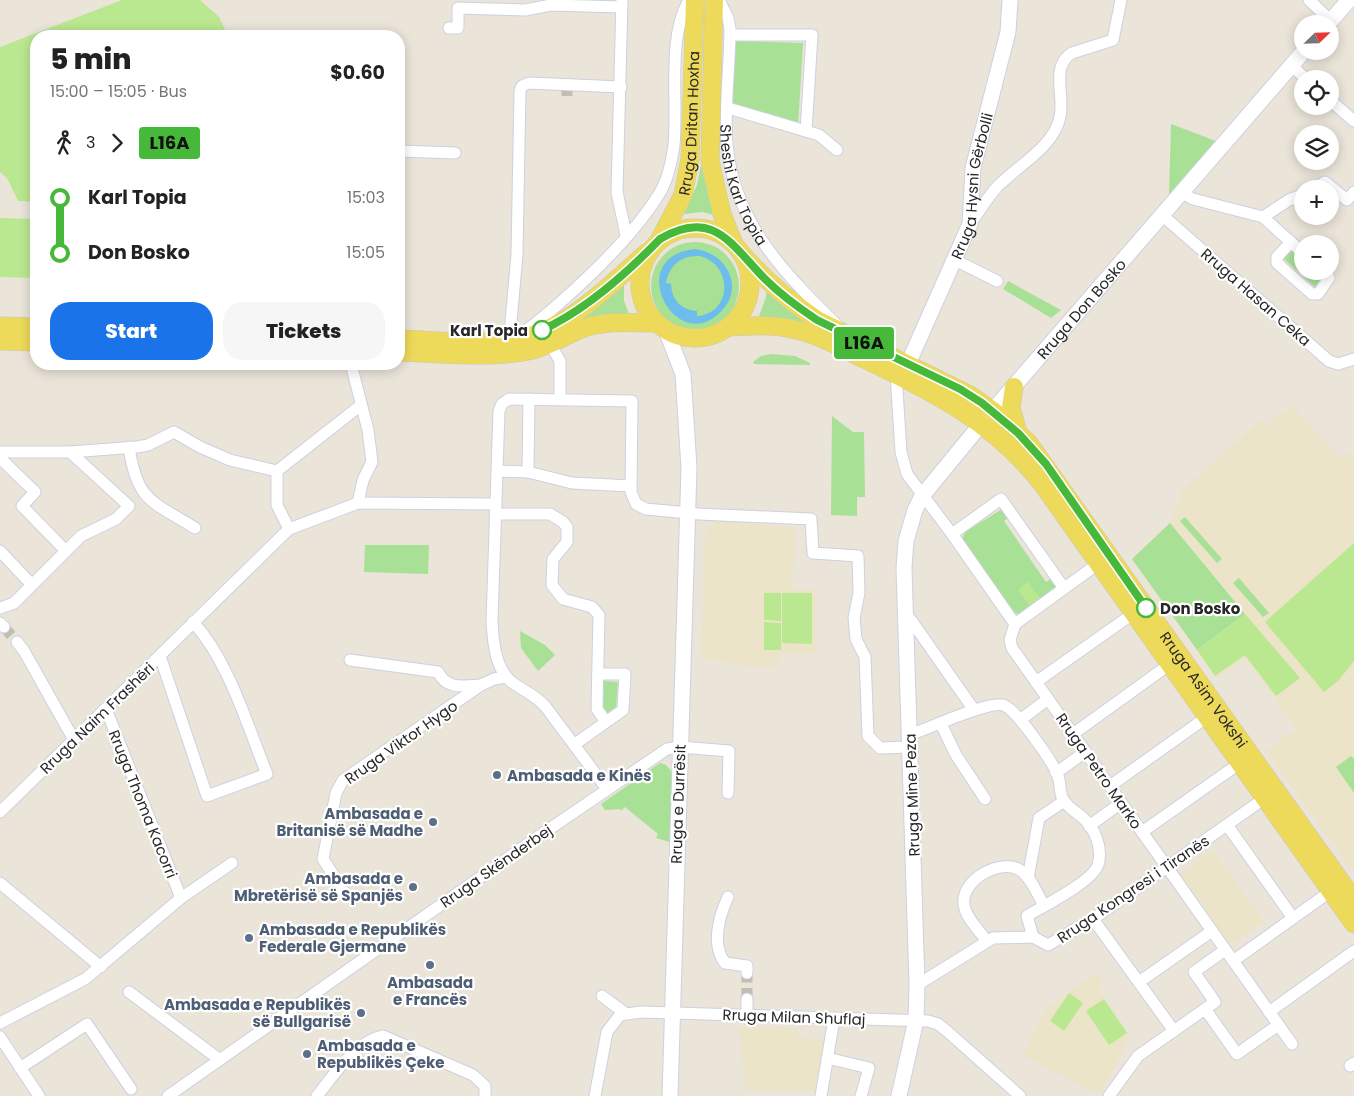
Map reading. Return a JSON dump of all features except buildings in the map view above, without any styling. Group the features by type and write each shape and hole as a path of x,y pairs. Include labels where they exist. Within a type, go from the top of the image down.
{"main road":[{"name":"Rruga Dritan Hoxha","path":"655,244 683,195 690,159 695,0"},
{"name":"Rruga Dritan Hoxha","path":"714,0 710,161 722,214 738,249"},
{"name":"Rruga Hysni Gërbolli","path":"902,369 955,260 970,224 973,168 1008,32 1010,0"},
{"path":"1337,15 1349,0"},
{"name":"Rruga Don Bosko","path":"987,417 1297,60"},
{"name":"Sheshi Karl Topia","path":"405,352 496,354 528,351 550,344 584,328 602,323 661,327 691,338 704,338 728,327 738,318 749,294 750,280 738,249 712,230 698,227 685,228 655,244"},
{"path":"655,244 643,261 639,287 642,300 661,327"},
{"path":"405,339 514,340 550,327 572,314 655,244"},
{"name":"Rruga Asim Vokshi","path":"738,249 768,282 798,308 902,369 951,402 987,417 1018,433 1046,464 1354,900"},
{"path":"0,326 30,327"},
{"name":"Rruga Asim Vokshi","path":"728,327 773,326 793,329 902,369"},
{"name":"Rruga e Durrësit","path":"661,327 681,366 685,391 689,468 670,1096"},
{"path":"0,340 30,342"},
{"path":"1014,387 1011,408 1018,433"},
{"name":"Rruga Asim Vokshi","path":"987,417 1008,444 1034,472 1354,924"},
{"name":"Rruga Mine Peza","path":"899,1096 916,1020 917,985 906,614 906,541 915,510 922,496 987,417"}],"street":[{"path":"514,340 569,294 626,235 656,198 668,174 674,144 678,27 679,19 689,0"},
{"name":"Sheshi Karl Topia","path":"719,0 728,18 730,35 727,142 730,165 738,196 765,246 780,268 848,336"},
{"path":"970,224 999,186 1050,137 1060,117 1059,83 1066,56 1113,40 1121,0"},
{"path":"1309,0 1323,15"},
{"path":"449,28 458,28 458,8 622,4 617,192 626,235"},
{"path":"730,35 812,35 806,131"},
{"path":"1292,66 1296,70"},
{"path":"514,340 511,322 517,254 520,91 522,86 529,83 621,87"},
{"path":"728,108 819,135 837,150"},
{"path":"1339,108 1354,121"},
{"path":"405,151 455,152"},
{"path":"1339,190 1350,196"},
{"path":"1182,193 1193,199 1264,217 1294,245"},
{"path":"1264,217 1294,198"},
{"name":"Rruga Hasan Ceka","path":"1162,215 1330,361 1338,364 1354,359"},
{"path":"1291,242 1277,257 1277,263 1294,278"},
{"path":"955,260 997,282"},
{"path":"1296,280 1312,294 1318,294 1329,280"},
{"path":"550,344 560,361 560,399"},
{"path":"902,369 903,463 907,474 1015,624 1099,563"},
{"path":"352,370 372,462 363,480 358,503 496,509 550,514 563,522 567,528 567,542 553,559 552,585 563,599 592,607 599,614 597,709 606,722"},
{"path":"607,788 575,744 535,695 506,677 495,650 492,628 499,411 502,404 509,399 632,401 632,498 641,507 688,512 745,514 748,518 811,519 812,553 854,555 859,560 859,593 854,618 855,632 865,657 866,730 868,736 880,748 910,741 940,724 974,710 1000,704 1012,710 1056,772 1064,801 1089,826 1099,844 1098,866 1090,876 1027,916 1033,937"},
{"path":"528,472 529,399"},
{"path":"289,529 277,505 275,496 276,471 361,405"},
{"path":"0,452 70,452 148,445 174,432 200,447 230,460 276,471"},
{"path":"129,447 140,491 165,511 195,528"},
{"path":"0,608 14,603 81,536 116,519 129,506 70,452"},
{"path":"0,458 35,492 22,506 66,551"},
{"path":"498,471 528,472 589,485 631,486"},
{"path":"952,534 1002,499 1064,588"},
{"name":"Rruga Naim Frashëri","path":"0,812 289,529 358,503"},
{"path":"0,551 32,585"},
{"path":"1036,682 1134,613"},
{"path":"906,614 974,710"},
{"path":"160,656 207,796 267,774 221,660 207,637 193,622"},
{"name":"Rruga Petro Marko","path":"1015,624 1010,640 1012,648 1292,1044"},
{"path":"16,642 24,651 74,740"},
{"name":"Rruga Viktor Hygo","path":"350,660 438,672 446,684 453,686 481,685"},
{"path":"1073,734 1170,664"},
{"path":"575,744 624,710 625,674 598,674"},
{"name":"Rruga Viktor Hygo","path":"343,890 323,859 336,793 343,780 481,685 494,679 506,677"},
{"path":"1020,720 1048,699"},
{"name":"Rruga Thoma Kacorri","path":"106,709 181,898"},
{"path":"1110,786 1208,717"},
{"path":"940,724 956,755 986,798"},
{"path":"680,747 729,751 728,793"},
{"name":"Rruga Skënderbej","path":"168,1096 607,788 667,749 680,747"},
{"path":"1056,772 1085,752"},
{"path":"1142,832 1240,763"},
{"name":"Rruga Kongresi i Tiranës","path":"917,985 986,940 1033,937 1048,946 1093,919 1265,798"},
{"path":"1028,878 1039,818 1064,801"},
{"path":"1089,826 1121,803"},
{"path":"1227,825 1293,918"},
{"path":"0,1023 67,989 101,967 181,898 232,863"},
{"path":"986,940 967,913 964,904 964,893 968,886 992,868 1007,866 1016,868 1028,878 1044,906"},
{"path":"0,883 101,967"},
{"path":"1233,961 1331,891"},
{"path":"728,897 718,922 718,950 725,963 747,966 747,973"},
{"path":"1093,919 1174,1031"},
{"path":"1139,982 1212,931"},
{"path":"1109,1096 1138,1056 1215,1002 1194,972 1225,950"},
{"path":"1269,1012 1354,951"},
{"path":"129,992 220,1060"},
{"path":"595,1096 607,1032 615,1019 625,1013 602,996"},
{"path":"746,1016 747,999"},
{"path":"1205,1009 1237,1054 1278,1025"},
{"name":"Rruga Milan Shuflaj","path":"625,1013 916,1020 938,1024 1020,1096"},
{"path":"821,1096 834,1019"},
{"path":"20,1068 87,1024 131,1089"},
{"path":"317,1096 342,1064 362,1047 383,1036 473,1075 484,1086 486,1096"},
{"path":"0,1037 39,1096"},
{"path":"827,1058 869,1068 861,1096"}],"shaded area":[{"path":"1292,405 1339,458 1346,451 1354,460 1354,869 1350,868 1266,751 1296,729 1246,658 1217,678 1132,559 1170,523 1181,498 1180,492 1261,420 1266,426"},
{"path":"713,520 796,528 792,589 815,590 817,654 780,654 780,664 776,663 776,667 751,667 701,658 706,526 712,525"},
{"path":"1212,850 1264,921 1231,945 1180,874"},
{"path":"1096,972 1104,983 1100,985 1100,991 1130,1036 1106,1083 1097,1093 1024,1056 1043,1012"},
{"path":"738,1027 798,1028 798,1038 823,1040 818,1091 746,1091"}],"green space":[{"path":"122,0 200,0 219,17 225,30 44,30"},
{"path":"30,35 30,202 18,201 7,178 0,172 0,47"},
{"path":"734,41 803,43 798,127 733,105"},
{"path":"1171,124 1216,141 1169,195"},
{"path":"701,165 713,215 703,212 684,214 697,185"},
{"path":"0,218 30,219 30,278 0,277"},
{"path":"695,242 712,245 720,249 732,261 736,269 739,286 736,303 732,311 720,323 712,327 695,330 678,327 670,323 658,311 654,303 651,286 654,269 658,261 670,249 678,245"},
{"path":"1290,249 1294,252 1294,268 1284,259 1280,262"},
{"path":"1307,280 1326,280 1313,290 1315,287"},
{"path":"1008,281 1061,310 1051,318 1003,289"},
{"path":"624,283 624,301 630,316 578,321"},
{"path":"767,287 822,333 758,319 766,297"},
{"path":"771,354 795,356 810,363 810,365 754,364 753,362 761,356"},
{"path":"832,416 853,432 864,432 865,497 857,497 857,516 831,515"},
{"path":"1002,509 1009,517 1004,521 1046,582 1052,578 1057,585 1056,589 1018,614 1013,612 962,539 965,532"},
{"path":"1185,517 1222,559 1217,563 1180,521"},
{"path":"1170,523 1245,614 1197,650 1132,559"},
{"path":"1354,543 1354,661 1338,681 1324,692 1265,622"},
{"path":"365,545 429,545 428,574 364,572"},
{"path":"1239,578 1269,613 1263,617 1233,583"},
{"path":"1028,582 1040,598 1030,606 1018,590"},
{"path":"764,593 781,593 781,621 764,620"},
{"path":"782,593 812,593 812,644 782,643"},
{"path":"1245,614 1300,678 1276,696 1245,655 1215,676 1197,650"},
{"path":"764,622 781,623 781,650 764,650"},
{"path":"520,631 545,645 555,655 538,671 521,648"},
{"path":"604,681 618,682 616,707 607,713 603,707"},
{"path":"1351,756 1354,759 1354,793 1336,767"},
{"path":"660,763 666,765 673,773 670,842 656,838 658,834 625,807 621,811 620,809 605,810 601,804"},
{"path":"1069,993 1083,1003 1064,1031 1050,1021"},
{"path":"1104,999 1127,1033 1109,1045 1086,1011"}],"water":[{"path":"695,249 705,251 715,256 728,271 732,289 730,299 724,308 707,322 690,323 675,316 664,302 659,286 662,269 673,256","holes":["693,256 710,260 723,277 724,288 722,298 709,313 697,316 697,311 686,309 678,303 673,295 671,284 666,283 670,271 681,260"]}],"tunnel":[{"path":"567,85 567,96"},
{"path":"4,627 17,642"},
{"path":"747,973 747,999"}],"bus line":[{"name":"L16A","path":"542,330 572,314 605,289 660,239 672,232 698,227 724,235 768,282 798,308 848,336 970,395 993,411 1018,433 1046,464 1146,608"}],"place":[{"name":"Karl Topia","path":"542,330"},
{"name":"Don Bosko","path":"1146,608"},
{"name":"Ambasada e Kinës","path":"497,775"},
{"name":"Ambasada e Britanisë së Madhe","path":"433,822"},
{"name":"Ambasada e Mbretërisë së Spanjës","path":"413,887"},
{"name":"Ambasada e Republikës Federale Gjermane","path":"249,938"},
{"name":"Ambasada e Francës","path":"430,965"},
{"name":"Ambasada e Republikës së Bullgarisë","path":"361,1013"},
{"name":"Ambasada e Republikës Çeke","path":"307,1054"}]}
